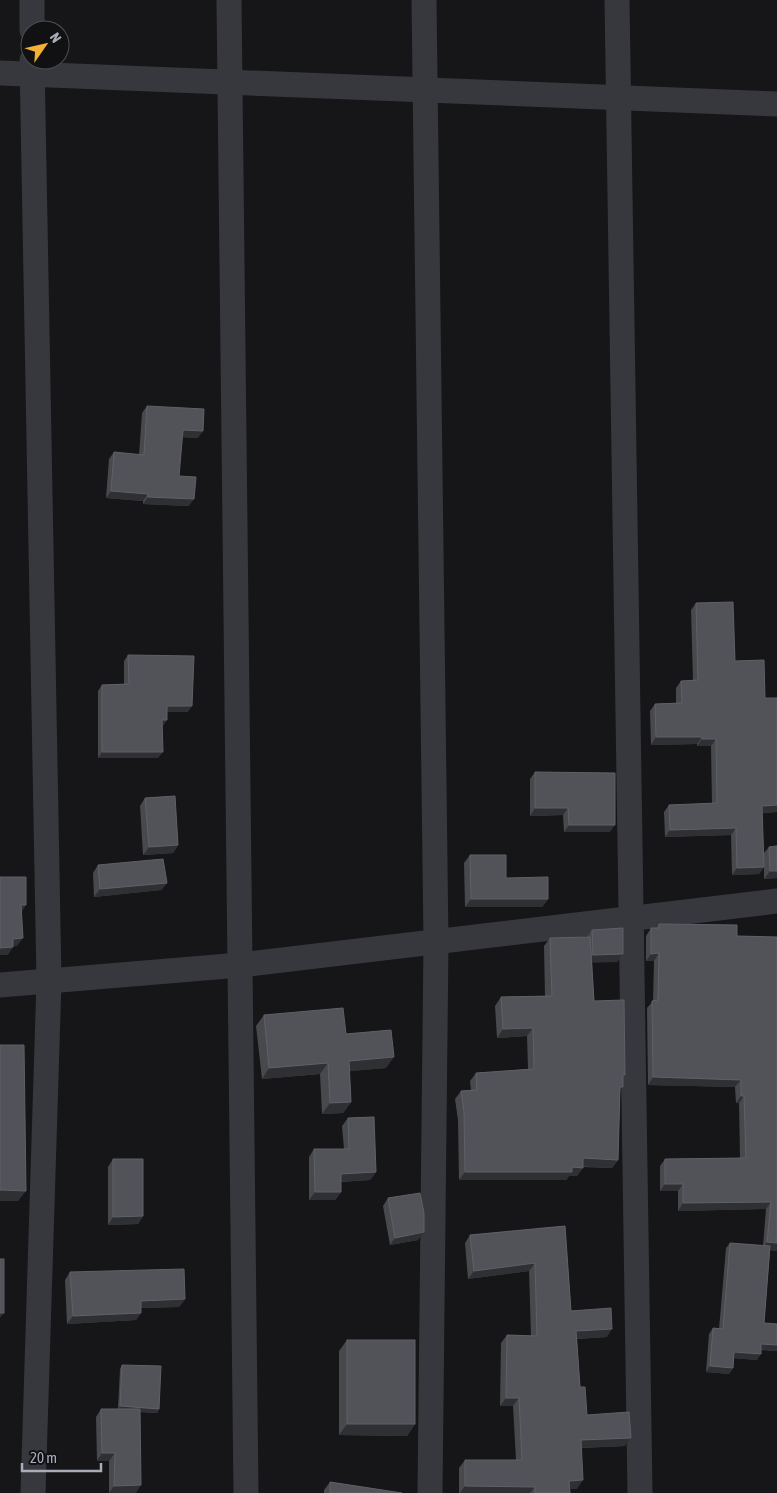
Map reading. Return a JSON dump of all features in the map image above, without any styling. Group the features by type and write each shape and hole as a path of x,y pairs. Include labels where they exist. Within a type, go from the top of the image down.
{"street":[{"path":"32,0 32,20"},
{"path":"229,0 246,1493"},
{"path":"424,0 436,942 430,1493"},
{"path":"617,0 640,1493"},
{"path":"0,72 20,69"},
{"path":"32,70 49,981 33,1493"},
{"path":"70,70 230,82 777,104"},
{"path":"0,985 240,966 777,901"}],"building":[{"path":"147,406 204,409 203,431 183,430 179,476 196,477 194,499 148,497 148,494 111,491 114,452 144,455"},
{"path":"733,602 735,661 764,660 765,698 777,698 777,805 762,806 764,867 737,868 736,828 670,830 669,805 717,803 716,739 702,739 702,737 656,737 655,704 682,703 681,681 698,680 696,603"},
{"path":"128,655 194,656 192,706 167,706 167,720 162,720 163,752 102,752 102,685 129,684"},
{"path":"535,772 615,773 615,825 569,825 568,808 535,808"},
{"path":"175,796 178,845 149,847 145,798"},
{"path":"777,846 777,871 770,871 769,847"},
{"path":"470,855 506,855 506,878 548,877 548,899 471,899"},
{"path":"163,859 167,883 100,889 98,865"},
{"path":"0,877 26,877 26,905 21,905 23,938 13,939 13,947 0,948"},
{"path":"659,924 737,925 737,936 777,937 777,1243 767,1242 771,1202 683,1203 683,1184 665,1184 665,1159 746,1158 744,1096 741,1096 741,1080 653,1077 652,1001 658,1000 659,953 651,954 651,928 659,928"},
{"path":"623,928 623,954 593,955 592,930"},
{"path":"590,937 594,1001 624,1000 625,1075 623,1075 623,1087 620,1087 618,1160 583,1158 583,1168 572,1167 572,1172 465,1172 464,1112 461,1091 477,1090 476,1073 534,1069 533,1028 503,1029 501,997 552,996 550,938"},
{"path":"343,1008 346,1034 391,1030 394,1057 349,1061 351,1102 330,1103 328,1063 269,1068 264,1015"},
{"path":"0,1045 24,1045 26,1191 0,1190"},
{"path":"374,1117 376,1172 341,1174 341,1192 315,1192 314,1149 349,1149 348,1118"},
{"path":"113,1159 143,1159 143,1216 113,1217"},
{"path":"420,1193 424,1213 424,1232 395,1238 388,1198"},
{"path":"565,1226 571,1311 611,1308 612,1329 576,1331 580,1387 585,1387 587,1415 629,1412 631,1438 581,1440 583,1480 569,1481 570,1493 535,1493 535,1487 465,1486 465,1460 522,1460 519,1398 506,1398 507,1335 537,1336 535,1263 474,1271 470,1235"},
{"path":"730,1243 770,1246 764,1323 777,1324 777,1345 761,1344 761,1354 734,1352 733,1368 710,1366 713,1328 723,1329"},
{"path":"0,1259 4,1259 4,1313 0,1313"},
{"path":"184,1269 185,1299 141,1301 141,1313 73,1316 70,1272"},
{"path":"347,1340 415,1340 415,1424 347,1424"},
{"path":"122,1365 161,1366 159,1409 120,1406"},
{"path":"101,1409 140,1409 141,1485 114,1486 115,1453 102,1453"},
{"path":"330,1482 402,1493 330,1493"}]}
